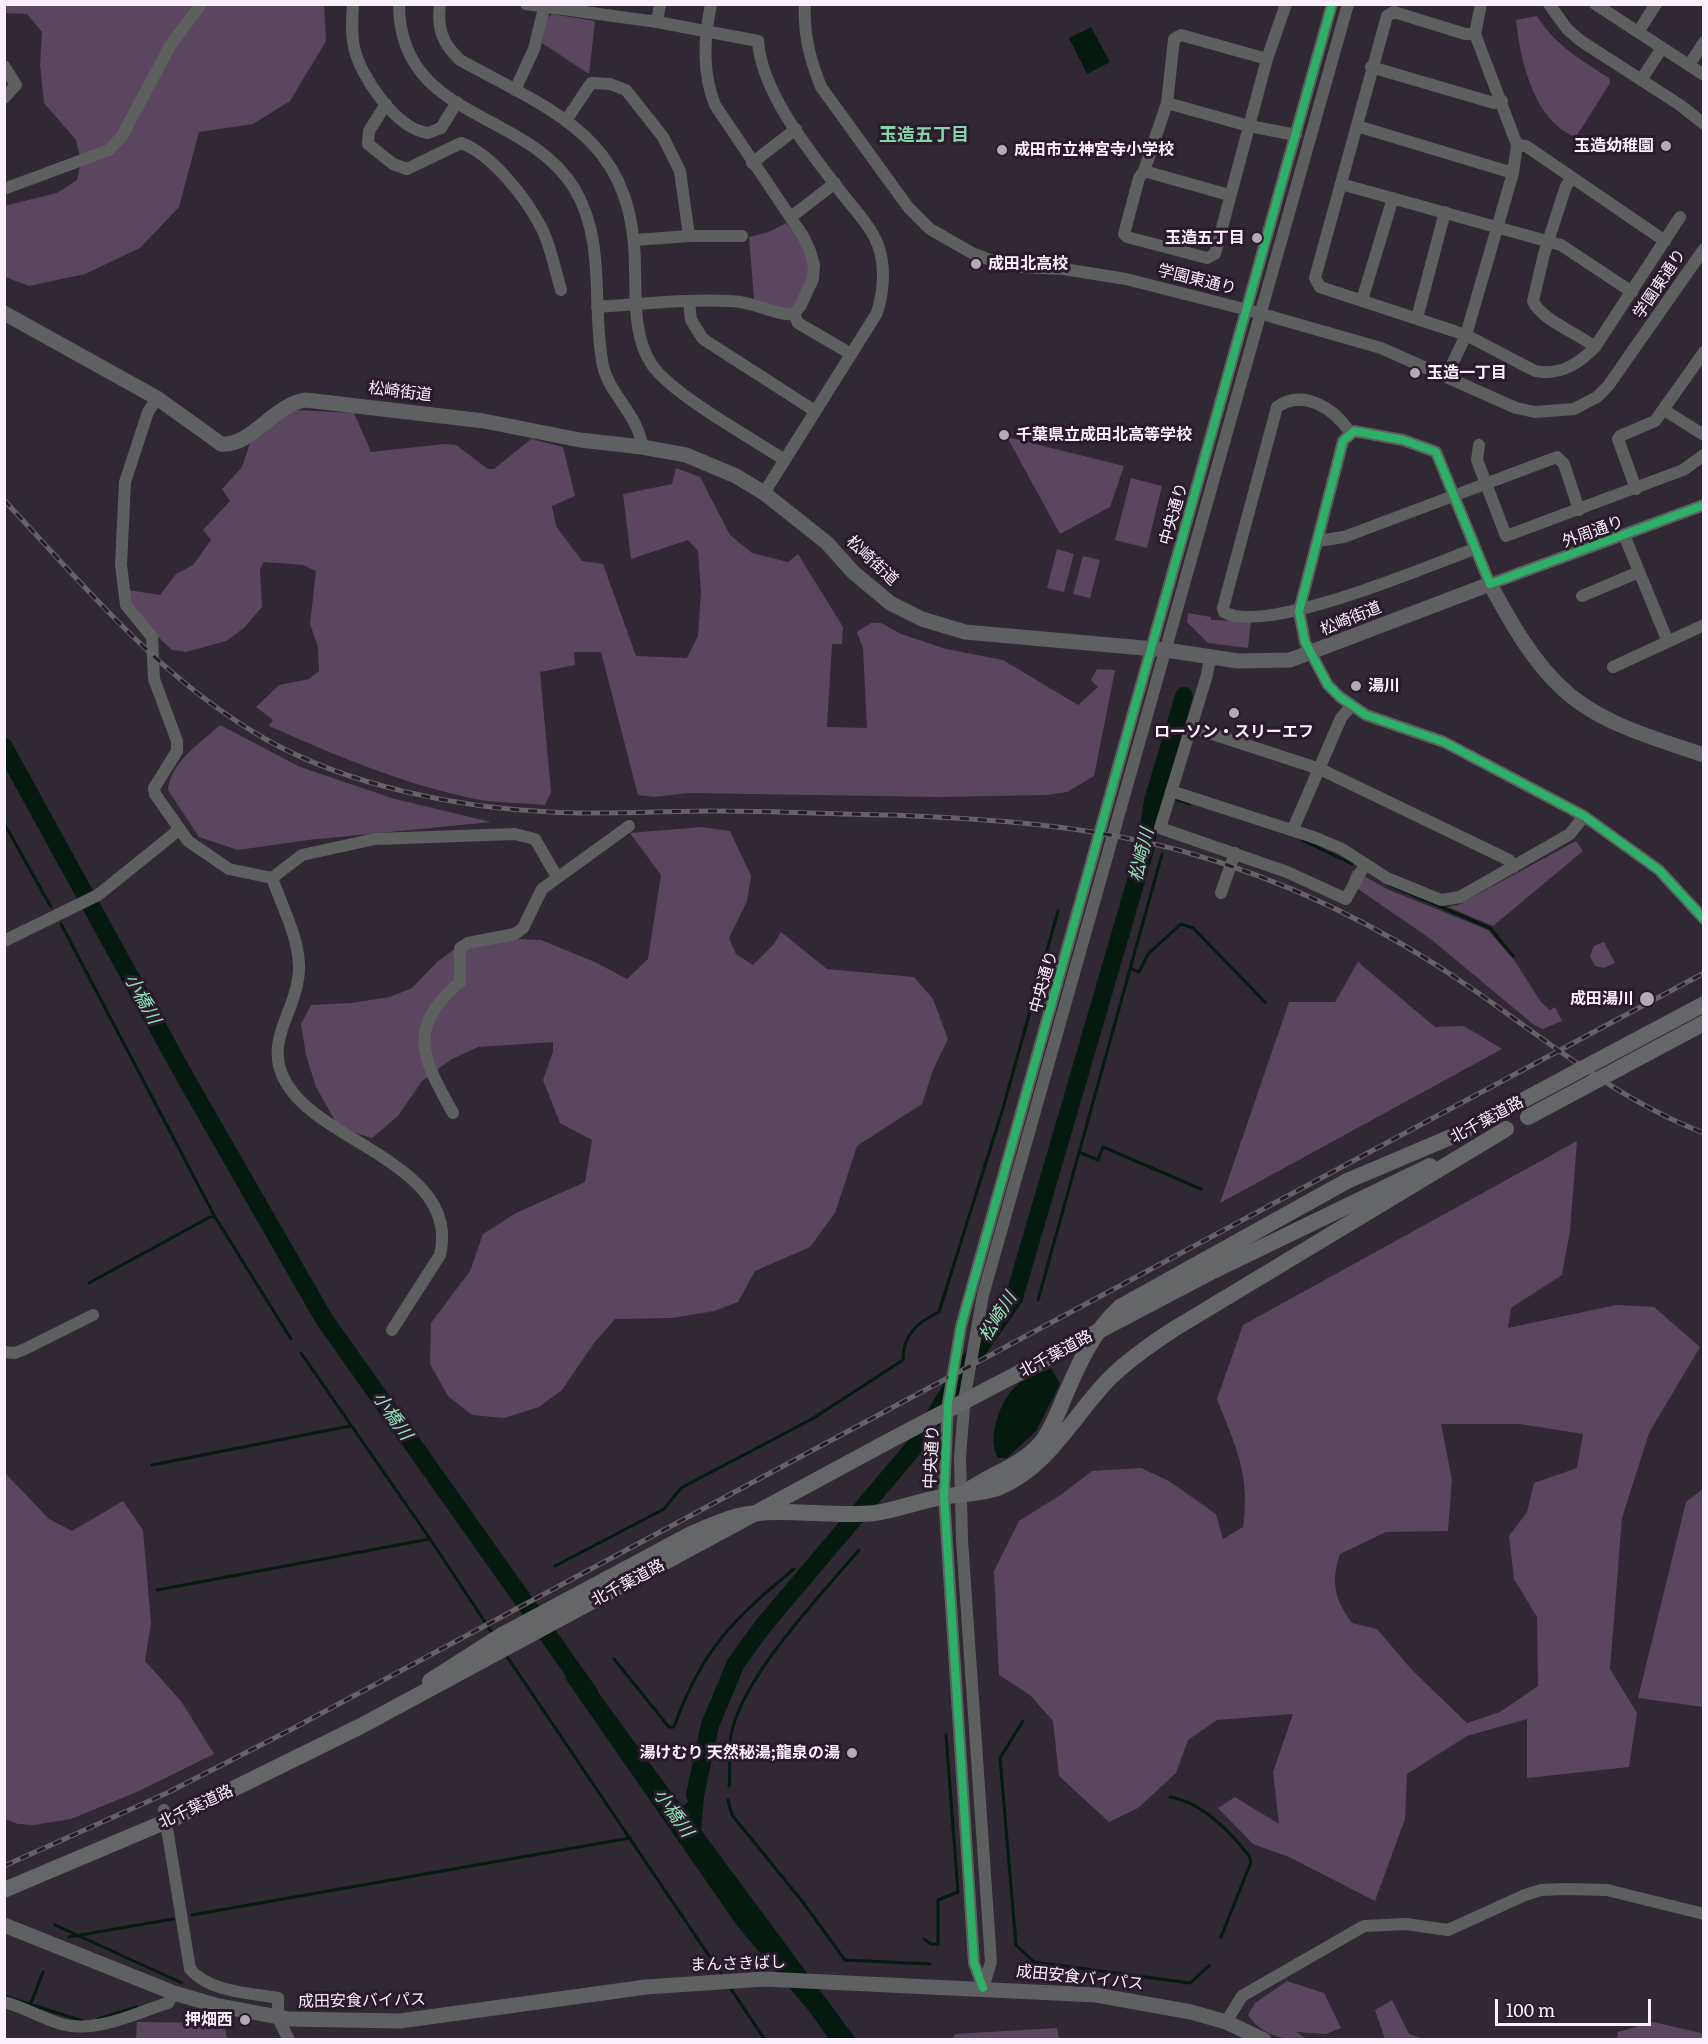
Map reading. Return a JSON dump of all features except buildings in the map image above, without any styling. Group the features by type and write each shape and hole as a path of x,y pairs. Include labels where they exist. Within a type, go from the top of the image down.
{"highway":[{"name":"北千葉道路","path":"1241,1257 1288,1227 1704,1004"},
{"name":"北千葉道路","path":"4,1890 174,1818 361,1726 1214,1263 1241,1257 1506,1129 1704,1023"},
{"path":"361,1726 502,1635 712,1525 739,1516 780,1513 841,1515 876,1513 952,1496 975,1495 1000,1487 1030,1469 1052,1449 1074,1418 1110,1378 1142,1351 1233,1293 1506,1129"},
{"path":"952,1496 1021,1462 1042,1441 1088,1345 1103,1323 1127,1303 1214,1263 1347,1181 1465,1131"}],"main road":[{"name":"松崎街道","path":"4,313 157,398 211,439 228,445 242,439 288,405 306,400 484,420 580,440 687,455 736,476 764,493 827,543 879,595 922,619 965,632 1166,650 1257,662 1290,660 1310,655 1490,584"},
{"path":"1490,584 1515,629 1562,688 1576,700 1611,720 1704,755"},
{"name":"成田安食バイパス","path":"4,1925 174,1993 215,2005 278,2018 400,2021 591,1995"},
{"name":"まんさきばし","path":"591,1995 722,1980 886,1983"},
{"name":"成田安食バイパス","path":"886,1983 1096,1995 1160,2005 1226,2022 1264,2040"}],"street":[{"path":"4,189 109,150 122,136 170,46 201,4"},
{"path":"353,4 355,49 371,86 386,104 409,125 428,133 441,128 457,102"},
{"path":"399,4 399,28 406,50 420,73 436,90 518,138 555,164 574,187 588,216 594,243 597,307 606,376 635,422 642,447"},
{"path":"440,4 438,25 442,39 450,51 460,60 567,119 596,147 610,165 625,197 635,240 636,304 642,343 651,364 662,376 785,460"},
{"path":"525,4 600,10 758,41 759,56 768,82 796,129 871,231 880,253 883,275 883,289 877,313 764,493"},
{"path":"657,22 660,4"},
{"path":"711,4 706,31 706,83 715,105 803,236 814,265 808,291 794,314"},
{"name":"学園東通り","path":"805,4 806,42 821,87 898,196 942,237 993,261 1126,279 1380,348 1516,408 1553,413 1585,404 1597,397 1620,373 1704,249"},
{"path":"1267,59 1181,34 1174,39 1167,103 1144,171 1135,190 1124,234 1127,237 1211,258 1215,254 1267,59 1286,4"},
{"name":"中央通り","path":"983,1988 974,1962 952,1496 960,1457 965,1395 977,1325 983,1295 1166,650 1296,135 1332,4"},
{"name":"中央通り","path":"983,1988 992,1962 952,1496 946,1455 948,1403 961,1326 1149,649 1348,4"},
{"path":"1446,377 1466,335 1513,173 1517,145 1475,34 1481,4"},
{"path":"1549,4 1567,29 1581,41 1704,124"},
{"path":"1595,4 1704,75"},
{"path":"1638,32 1656,4"},
{"path":"515,90 531,58 545,6"},
{"path":"1475,34 1465,34 1394,12 1387,16 1371,67 1315,278 1320,287 1466,335 1535,371 1545,373 1581,362 1595,347 1680,217"},
{"path":"1689,65 1704,42"},
{"path":"1641,80 1662,48"},
{"path":"4,66 16,85 4,98"},
{"path":"1371,67 1494,104 1502,101"},
{"path":"567,119 591,83 610,84 626,90 674,154 685,194 689,236"},
{"path":"1167,103 1249,126 1296,135"},
{"path":"386,104 369,131 368,144 393,164 407,169 461,143 474,147 492,162 542,229 561,290"},
{"path":"1356,126 1513,173"},
{"path":"752,163 796,129"},
{"path":"1517,145 1526,146 1665,241"},
{"path":"1144,171 1229,195"},
{"path":"1572,178 1566,186 1548,242 1533,301 1536,307 1595,347"},
{"path":"791,217 835,183"},
{"path":"1341,184 1561,245 1632,292"},
{"path":"1362,300 1393,198"},
{"path":"1417,318 1445,212"},
{"path":"635,240 689,236 742,236"},
{"path":"597,307 689,302 743,302 754,303 784,315 794,314"},
{"path":"689,302 691,320 703,339 815,411"},
{"path":"794,314 798,323 851,354"},
{"path":"1636,489 1618,439 1620,436 1655,421 1704,351"},
{"path":"157,398 148,412 125,482 121,565 126,605 152,637 154,678 177,741 177,751 154,788 155,794 188,841 229,869 272,878 302,855 375,839 515,834 535,839 557,877"},
{"path":"1350,433 1343,422 1317,402 1287,401 1277,406 1223,608 1228,614 1252,616 1299,611 1474,549"},
{"path":"1664,410 1704,435"},
{"path":"1490,584 1436,452 1403,440 1360,430 1350,433 1343,441 1299,611 1310,655 1328,686 1351,706 1366,715 1444,742 1584,816 1659,870 1704,920"},
{"path":"1479,445 1477,460 1506,537 1683,470 1704,455"},
{"path":"1318,541 1344,537 1557,456 1564,464 1580,510"},
{"name":"外周通り","path":"1490,584 1704,505"},
{"path":"1624,535 1668,642"},
{"path":"1582,596 1639,573"},
{"path":"1613,667 1704,625"},
{"path":"1210,657 1207,675 1160,828 1287,872 1346,899 1365,864"},
{"path":"1293,829 1341,718 1351,706"},
{"path":"1191,727 1320,769 1509,860 1514,867"},
{"path":"1171,791 1293,829 1342,849 1387,878 1441,900 1451,900 1514,867 1570,834 1584,816"},
{"path":"453,1113 425,1059 424,1042 427,1023 434,1010 460,982 460,948 468,943 506,937 523,928 542,889 628,826"},
{"path":"4,941 98,895 180,829"},
{"path":"1221,893 1234,853"},
{"path":"272,878 297,948 299,965 298,983 279,1032 277,1052 286,1082 292,1093 317,1116 351,1140 398,1167 416,1182 429,1196 438,1215 443,1241 440,1255 392,1330"},
{"path":"4,1352 15,1353 25,1349 93,1315"},
{"path":"164,1810 190,1969 198,1978 225,1988 278,1998 278,2018 289,2040"},
{"path":"1226,2022 1242,1996 1364,1926 1406,1924 1448,1930 1525,1895 1541,1890 1567,1888 1607,1890 1704,1914"},
{"path":"4,2002 61,2024 78,2027 92,2026 168,2002 174,1993"}],"shaded area":[{"path":"5,5 324,5 326,41 290,101 253,124 199,132 179,207 140,248 85,274 29,286 5,277 4,206 57,193 77,180 81,161 76,140 44,103 40,65 42,32 27,14 5,13"},
{"path":"552,14 595,21 589,74 542,43 547,18"},
{"path":"1537,16 1560,44 1609,78 1610,83 1576,137 1549,118 1532,88 1526,70 1516,20"},
{"path":"786,223 802,245 809,264 806,283 801,294 794,307 785,310 754,299 749,237 769,232"},
{"path":"295,410 354,413 371,452 444,444 456,445 488,469 494,469 531,439 563,447 575,496 552,506 556,526 582,561 603,564 636,656 687,658 698,636 701,593 698,551 688,540 631,559 623,494 672,484 676,468 700,477 730,535 752,553 788,562 798,554 843,627 842,644 832,644 827,727 867,728 863,649 857,632 871,623 881,623 901,634 946,649 1003,660 1078,705 1098,687 1091,680 1097,669 1115,670 1094,776 1067,792 1047,795 940,797 688,793 655,797 638,795 601,652 574,652 575,665 540,672 551,792 545,805 481,800 426,787 346,759 269,726 273,720 256,707 279,685 309,679 319,671 318,647 310,624 316,571 303,565 264,562 260,569 262,607 244,628 226,641 186,652 172,650 141,621 132,608 128,590 160,595 176,574 193,565 211,540 203,530 230,501 222,489 242,467 250,443 258,434"},
{"path":"1007,437 1124,466 1110,507 1060,534"},
{"path":"1131,478 1162,486 1147,548 1115,540"},
{"path":"1057,549 1074,554 1064,592 1047,588"},
{"path":"1083,556 1100,560 1090,598 1073,594"},
{"path":"1188,613 1211,617 1211,620 1251,621 1248,648 1208,643 1187,622"},
{"path":"220,725 300,767 395,799 491,822 308,840 238,850 199,837 168,790 170,780 180,762"},
{"path":"702,827 730,831 751,876 747,901 729,938 736,954 753,965 774,944 781,932 827,969 914,977 933,999 948,1039 933,1070 922,1104 857,1146 835,1213 810,1247 755,1271 738,1302 714,1311 672,1318 615,1319 594,1343 562,1390 539,1407 504,1418 472,1415 448,1396 430,1364 431,1323 470,1271 483,1234 516,1213 585,1182 592,1140 560,1123 543,1080 553,1052 553,1042 478,1047 452,1059 422,1081 398,1116 372,1138 339,1128 316,1087 306,1055 301,1024 311,1005 351,1003 390,997 412,988 437,962 471,937 541,940 595,962 627,979 648,959 661,875 630,833"},
{"path":"1576,841 1583,851 1493,926 1448,907 1458,905"},
{"path":"1353,870 1387,889 1488,930 1514,960 1541,1002 1550,1010 1555,1007 1562,1021 1543,1029 1534,1025 1432,940 1348,882"},
{"path":"1604,942 1615,963 1604,968 1595,966 1590,956 1594,946"},
{"path":"1358,962 1435,1027 1464,1026 1502,1049 1220,1203 1289,1002 1335,1002"},
{"path":"1577,1141 1570,1231 1562,1275 1511,1308 1508,1328 1616,1305 1654,1307 1700,1347 1649,1433 1622,1518 1610,1669 1637,1713 1629,1767 1527,1778 1527,1719 1467,1736 1407,1774 1405,1819 1375,1901 1289,1857 1253,1844 1218,1808 1235,1797 1279,1824 1273,1772 1293,1714 1217,1720 1188,1740 1176,1773 1138,1808 1109,1822 1059,1776 1053,1721 1030,1695 999,1675 994,1571 1019,1521 1062,1494 1092,1471 1141,1468 1169,1481 1216,1514 1223,1539 1243,1527 1245,1492 1240,1461 1217,1399 1243,1325","holes":["1441,1424 1520,1424 1583,1434 1577,1468 1534,1483 1527,1512 1509,1536 1514,1579 1537,1617 1538,1686 1500,1712 1467,1723 1412,1670 1377,1629 1352,1623 1338,1598 1335,1574 1340,1554 1386,1532 1448,1531 1452,1480"]},
{"path":"5,1473 49,1519 72,1531 123,1501 143,1530 151,1623 145,1661 181,1701 214,1754 139,1791 71,1819 34,1825 18,1824 5,1819"},
{"path":"1703,1489 1703,1707 1638,1698 1686,1502"},
{"path":"1287,1981 1324,1993 1341,2028 1326,2034 1296,2032 1307,2039 1298,2039 1274,2035 1260,2028 1248,2015 1255,2003"},
{"path":"1392,2000 1409,2034 1423,2039 1385,2039 1375,2010"},
{"path":"137,2022 224,2023 227,2039 136,2039"},
{"path":"1653,2022 1701,2033 1703,2039 1617,2039 1618,2032"},
{"path":"1057,2028 1059,2039 953,2039 955,2034"}],"water":[{"path":"1091,27 1110,62 1087,74 1069,38"},
{"path":"1051,1368 1060,1384 1036,1431 1007,1458 998,1458 995,1450 994,1430 1005,1400 1021,1382"},
{"path":"581,1669 682,1807 688,1802 695,1753 705,1786 701,1830 856,2039 829,2039 809,2011 738,1927 565,1678"}],"waterway":[{"name":"松崎川","path":"695,1795 710,1725 736,1663 763,1626 921,1439 955,1382 1014,1298 1145,850 1153,801 1184,696"},
{"name":"小橋川","path":"4,747 185,1077 324,1319 589,1693"},
{"path":"1176,799 1190,804"},
{"path":"4,823 51,907"},
{"path":"1302,840 1352,864"},
{"path":"1038,1300 1162,854"},
{"path":"1390,885 1490,928 1513,956"},
{"path":"555,1566 664,1509 681,1488 812,1419 903,1360 906,1343 913,1330 939,1312 1003,1108 1058,911"},
{"path":"61,924 215,1217"},
{"path":"1130,968 1139,972 1148,954 1181,924 1193,928 1265,1002"},
{"path":"1079,1152 1098,1160 1103,1147 1201,1189"},
{"path":"89,1283 210,1217 215,1217 291,1339"},
{"path":"301,1353 493,1634"},
{"path":"152,1465 350,1426"},
{"path":"157,1590 430,1539"},
{"path":"729,1786 731,1735 738,1712 750,1688 784,1638 859,1550"},
{"path":"614,1659 669,1727 674,1727 684,1700 707,1657 736,1621 794,1569"},
{"path":"506,1655 724,1978"},
{"path":"1023,1721 1000,1758 1016,1945 1034,1962 1190,1983 1209,1966"},
{"path":"924,1939 931,1944 938,1944 938,1900 958,1892 946,1735"},
{"path":"1170,1797 1204,1811 1233,1837 1249,1856 1251,1862 1221,1937"},
{"path":"728,1800 732,1815 802,1901 845,1960 930,1964"},
{"path":"192,1915 630,1838"},
{"path":"69,1937 173,1919"},
{"path":"55,1925 182,1983"},
{"path":"31,2003 43,1972"},
{"path":"729,1986 765,2040"},
{"path":"4,1996 83,2021"},
{"path":"98,2019 137,2007"}],"railway":[{"path":"4,500 95,599 160,662 194,691 269,741 334,771 443,800 516,810 591,813 757,811 965,819 1074,829 1182,851 1259,876 1368,925 1438,966 1612,1086 1642,1104 1704,1133"},
{"path":"4,1866 167,1793 292,1729 1704,973"}],"cycle path":[{"path":"983,1988 974,1963 944,1496 948,1403 961,1326 1332,4"},
{"path":"1704,505 1490,584 1436,452 1403,440 1354,431 1343,441 1299,611 1305,642 1328,685 1340,697 1366,715 1444,742 1584,816 1659,870 1704,919"}],"place":[{"name":"玉造幼稚園","path":"1666,146"},
{"name":"成田市立神宮寺小学校","path":"1002,150"},
{"name":"玉造五丁目","path":"1257,238"},
{"name":"成田北高校","path":"976,264"},
{"name":"玉造一丁目","path":"1415,373"},
{"name":"千葉県立成田北高等学校","path":"1004,435"},
{"name":"湯川","path":"1356,686"},
{"name":"ローソン・スリーエフ","path":"1234,713"},
{"name":"成田湯川","path":"1647,999"},
{"name":"湯けむり 天然秘湯;龍泉の湯","path":"852,1753"},
{"name":"押畑西","path":"245,2020"}],"district":[{"name":"玉造五丁目","path":"924,136"}]}
